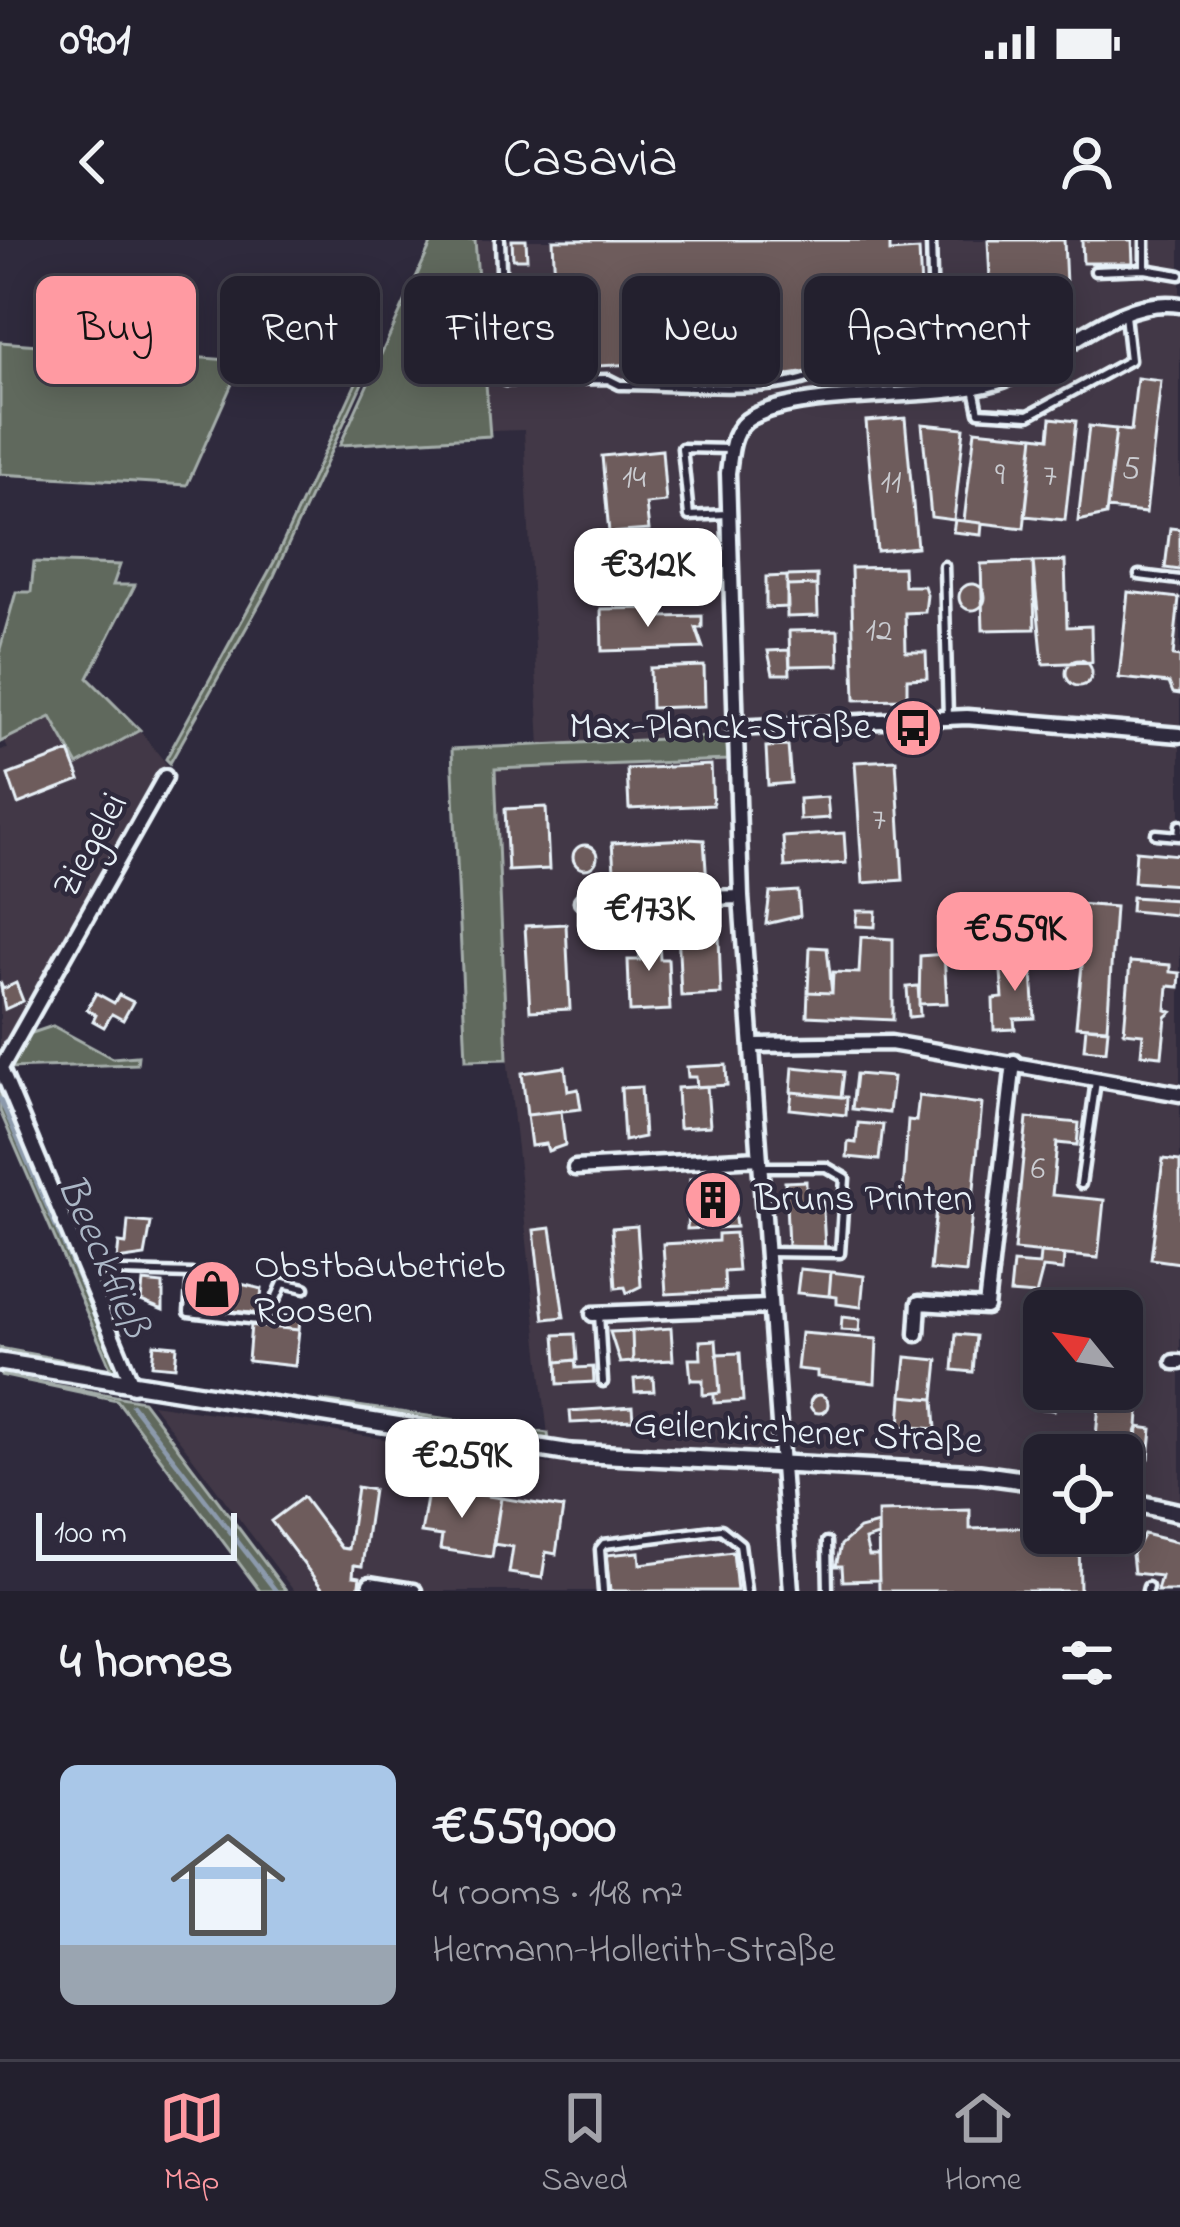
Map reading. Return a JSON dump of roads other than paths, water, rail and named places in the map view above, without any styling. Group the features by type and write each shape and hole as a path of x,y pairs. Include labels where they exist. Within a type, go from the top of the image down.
{"street":[{"path":"790,1591 742,897 734,728 731,448 748,418 780,407 974,388 1026,373 1124,314 1180,305"},
{"path":"734,728 948,718 1042,720 1180,735"},
{"name":"Ziegelei","path":"0,1069 165,776"},
{"path":"582,901 742,897"},
{"path":"754,1045 890,1043 1180,1094"},
{"path":"917,1334 920,1303 986,1307 1014,1062"},
{"path":"0,1069 133,1386"},
{"path":"575,1168 760,1162"},
{"path":"596,1314 768,1306"},
{"name":"Geilenkirchener Straße","path":"0,1361 571,1453 1023,1480"},
{"path":"1143,1505 1180,1513"},
{"path":"370,1584 414,1591"}],"lane":[{"path":"500,240 505,381 608,379 620,385 714,387 804,380"},
{"path":"931,240 932,276"},
{"path":"1145,240 1145,269"},
{"path":"1095,271 1145,269 1180,275"},
{"path":"974,388 979,412 1029,415 1130,360 1130,328 1124,314"},
{"path":"935,384 935,393"},
{"path":"729,514 689,516 682,448 731,448"},
{"path":"944,566 948,718"},
{"path":"1139,575 1180,580"},
{"path":"1156,834 1179,836 1180,825"},
{"path":"1081,1184 1096,1078"},
{"path":"760,1162 826,1167 845,1178 840,1253 765,1252"},
{"path":"87,1271 123,1276 135,1268 192,1274 189,1312 266,1321 283,1282 305,1288"},
{"path":"596,1314 603,1382"},
{"path":"603,1591 600,1549 604,1544 721,1529 740,1544 746,1591"},
{"path":"827,1542 828,1591"}],"waterway":[{"name":"Beeckfließ","path":"0,1099 120,1373"},
{"name":"Beeckfließ","path":"132,1405 276,1591"}],"place":[{"name":"Max-Planck-Straße","path":"913,728"},
{"name":"Bruns Printen","path":"713,1200"},
{"name":"Obstbaubetrieb Roosen","path":"212,1289"}]}
